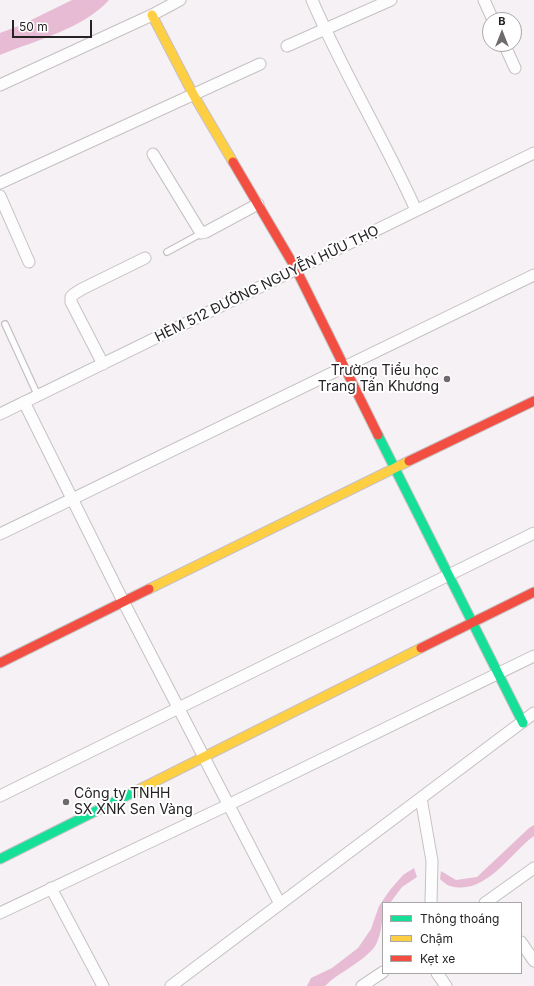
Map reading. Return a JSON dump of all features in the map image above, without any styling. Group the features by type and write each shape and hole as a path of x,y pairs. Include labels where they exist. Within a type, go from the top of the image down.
{"street":[{"path":"0,85 152,15 180,0"},
{"path":"312,0 325,30 416,210"},
{"path":"287,46 391,0"},
{"path":"484,0 489,12"},
{"path":"152,15 193,94 296,269 394,468 523,723"},
{"path":"508,52 515,68"},
{"path":"0,183 260,64"},
{"name":"HẺM 512 ĐƯỜNG NGUYỄN HỮU THỌ","path":"0,414 534,153"},
{"path":"153,154 202,233 258,204"},
{"path":"0,196 29,262"},
{"path":"103,364 71,302 71,297 82,289 145,258"},
{"path":"0,534 534,275"},
{"path":"0,663 394,468 534,401"},
{"path":"24,402 123,601 280,904"},
{"path":"0,796 534,533"},
{"path":"0,859 534,592"},
{"path":"0,913 228,805 534,656"},
{"path":"171,986 523,723 534,713"},
{"path":"421,798 432,861 431,899"},
{"path":"490,902 534,868"},
{"path":"51,888 103,986"},
{"path":"522,943 534,961"},
{"path":"362,986 382,973"},
{"path":"438,974 446,986"}],"lane":[{"path":"167,252 202,233"},
{"path":"5,324 38,396"}],"shaded area":[{"path":"72,0 109,0 86,19 73,26 0,55 0,33 21,25"},
{"path":"534,825 534,836 486,879 475,885 463,887 450,886 440,879 441,871 456,880 477,877"},
{"path":"414,868 417,877 402,887 391,902 382,902 380,934 372,950 361,960 325,986 307,986 311,978 332,968 358,948 371,929 379,906 390,890 403,875"}],"traffic: fast":[{"path":"378,435 523,723"},
{"path":"0,859 136,791"}],"traffic: slow":[{"path":"152,15 193,94 233,162"},
{"path":"149,589 409,461"},
{"path":"136,791 421,648"}],"traffic: jam":[{"path":"233,162 296,269 378,435"},
{"path":"409,461 534,401"},
{"path":"0,663 149,589"},
{"path":"421,648 534,592"}],"place":[{"name":"Trường Tiểu học Trang Tấn Khương","path":"447,379"},
{"name":"Công ty TNHH SX XNK Sen Vàng","path":"66,802"}]}
